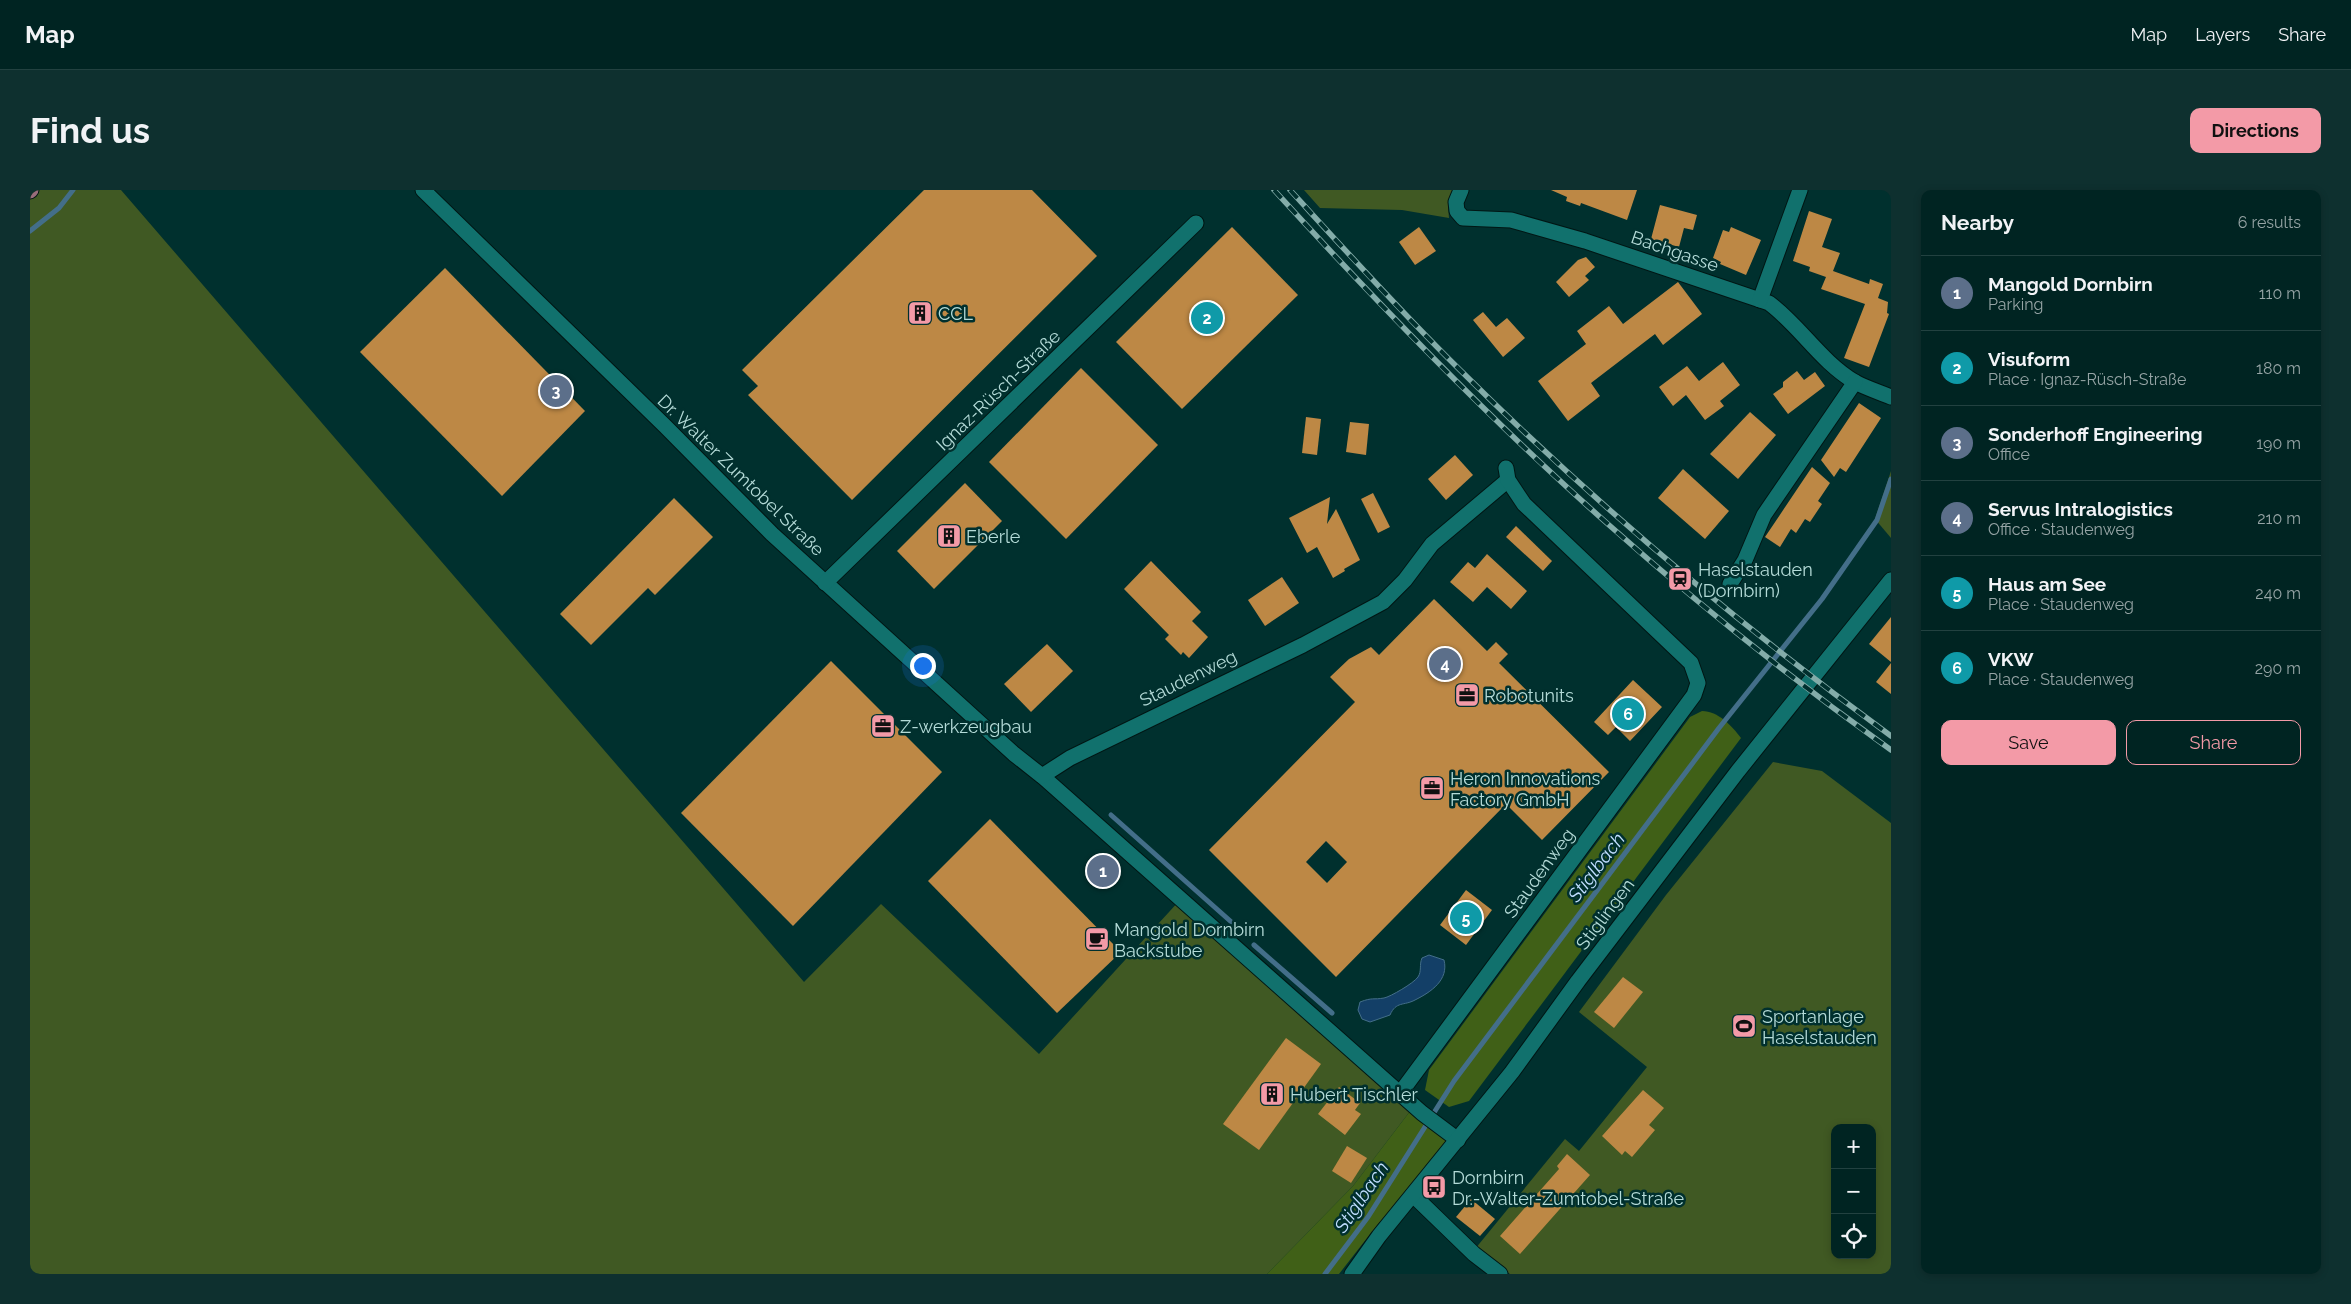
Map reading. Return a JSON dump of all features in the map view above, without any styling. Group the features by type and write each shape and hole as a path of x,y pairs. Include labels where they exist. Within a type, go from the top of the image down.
{"street":[{"name":"Dr. Walter Zumtobel Straße","path":"423,190 825,583 1014,754 1042,776 1438,1126 1458,1140"},
{"name":"Bachgasse","path":"1460,190 1456,202 1456,211 1463,218 1511,220 1569,236 1769,303 1784,314 1835,367 1855,382 1891,397"},
{"path":"1760,300 1800,190"},
{"name":"Ignaz-Rüsch-Straße","path":"825,583 1196,223"},
{"path":"1730,584 1745,560 1764,515 1855,382"},
{"name":"Staudenweg","path":"1042,776 1070,758 1303,645 1383,602 1405,580 1432,544 1507,474 1524,504 1691,663 1698,683 1694,695 1401,1092"},
{"name":"Stiglingen","path":"1352,1274 1512,1072 1709,808 1891,580"},
{"path":"1413,1195 1474,1254 1500,1274"}],"green space":[{"path":"30,190 121,190 804,982 881,904 1039,1054 1180,900 1414,1106 1353,1186 1267,1274 30,1274"},
{"path":"1304,190 1453,190 1448,206 1449,218 1402,210 1320,208"},
{"path":"1891,471 1891,538 1875,519"},
{"path":"1702,711 1719,716 1741,738 1469,1101 1449,1107 1425,1090 1429,1070 1690,717"},
{"name":"Sportanlage Haselstauden","path":"1773,762 1822,771 1891,823 1891,1274 1510,1274 1475,1249 1565,1139 1579,1151 1647,1067 1579,1012 1666,895"},
{"path":"1414,1106 1454,1140 1378,1224 1339,1274 1267,1274 1353,1186"}],"water":[{"path":"1429,955 1444,960 1445,967 1444,974 1433,989 1411,1002 1398,1006 1390,1015 1370,1022 1362,1019 1358,1010 1360,1002 1387,997 1416,980 1420,972 1422,958"}],"building":[{"name":"CCL","path":"924,190 1032,190 1097,256 852,500 748,395 758,386 742,370"},
{"path":"1551,190 1637,190 1627,220 1581,203 1580,206 1566,201 1567,197"},
{"path":"1660,205 1697,215 1693,230 1684,228 1679,247 1651,239"},
{"path":"1809,211 1832,219 1822,247 1840,253 1833,271 1869,284 1870,279 1883,284 1878,298 1888,302 1887,313 1889,314 1869,367 1844,358 1865,304 1821,289 1826,277 1809,271 1810,267 1793,261"},
{"path":"1232,227 1298,295 1182,409 1116,342"},
{"path":"1419,227 1436,251 1415,265 1399,242"},
{"path":"1731,227 1761,240 1746,275 1720,264 1721,262 1713,258 1723,230 1729,232"},
{"path":"1586,257 1595,267 1585,276 1589,280 1569,297 1556,282 1578,260"},
{"path":"445,268 585,411 502,496 360,352"},
{"path":"1678,282 1702,314 1663,345 1655,334 1591,383 1600,396 1568,421 1538,381 1586,344 1577,331 1609,306 1623,324"},
{"path":"1483,312 1496,327 1507,318 1525,338 1503,357 1473,320"},
{"path":"1723,362 1740,385 1720,401 1724,406 1705,420 1686,395 1673,406 1659,387 1687,366 1699,381"},
{"path":"1081,368 1158,445 1066,539 989,462"},
{"path":"1797,371 1804,380 1815,372 1825,386 1788,414 1773,394 1783,387 1783,382"},
{"path":"1859,403 1881,418 1846,472 1840,468 1834,477 1821,460"},
{"path":"1750,412 1776,435 1738,479 1710,454"},
{"path":"1306,417 1321,419 1317,455 1302,453"},
{"path":"1350,422 1369,424 1366,455 1346,452"},
{"path":"1455,455 1473,475 1446,500 1428,479"},
{"path":"1812,467 1830,483 1818,501 1822,504 1810,522 1805,519 1796,533 1791,529 1780,547 1765,537"},
{"path":"1683,469 1729,511 1705,539 1658,498"},
{"name":"Eberle","path":"965,483 1002,521 934,589 897,551"},
{"path":"1373,493 1390,527 1378,533 1361,499"},
{"path":"1330,497 1327,524 1336,509 1360,560 1333,578 1317,547 1307,553 1289,518"},
{"path":"674,498 713,537 655,595 648,588 591,645 560,614"},
{"path":"1516,526 1552,561 1543,571 1506,537"},
{"path":"1487,554 1527,591 1511,609 1487,587 1473,602 1450,582 1468,562 1475,568"},
{"path":"1151,561 1201,612 1192,621 1208,637 1189,658 1183,652 1181,655 1165,639 1169,635 1124,589"},
{"path":"1282,577 1299,603 1265,626 1248,600"},
{"name":"Heron Innovations Factory GmbH","path":"1434,599 1487,651 1496,642 1508,654 1499,663 1609,772 1542,840 1506,804 1336,977 1209,850 1355,702 1330,677 1349,659 1371,647 1379,655","holes":["1326,841 1347,862 1327,883 1306,862"]},
{"path":"1891,617 1891,662 1869,644"},
{"path":"1047,644 1073,671 1031,712 1004,684"},
{"path":"831,661 942,772 793,926 681,813"},
{"path":"1891,663 1891,694 1876,682"},
{"path":"1633,680 1662,707 1630,741 1616,727 1608,735 1594,722"},
{"name":"Mangold Dornbirn Backstube","path":"990,819 1121,952 1057,1013 928,881"},
{"path":"1466,890 1492,910 1466,945 1440,925"},
{"path":"1623,977 1643,992 1614,1028 1594,1012"},
{"name":"Hubert Tischler","path":"1286,1038 1321,1064 1259,1150 1223,1124"},
{"path":"1339,1087 1360,1103 1355,1110 1361,1114 1345,1135 1318,1114"},
{"path":"1643,1090 1664,1108 1649,1125 1655,1130 1632,1157 1625,1151 1622,1155 1602,1136"},
{"path":"1347,1146 1367,1158 1351,1183 1332,1171"},
{"path":"1567,1154 1590,1175 1520,1254 1500,1236 1559,1169 1557,1166"},
{"path":"1471,1199 1495,1219 1480,1236 1456,1217"}],"waterway":[{"path":"30,231 59,208 73,190"},
{"name":"Stiglbach","path":"1325,1274 1368,1217 1454,1081 1719,728 1822,599 1877,520 1891,479"},
{"path":"1111,815 1237,927"},
{"path":"1254,945 1332,1013"}],"railway":[{"path":"1274,190 1354,277 1437,362 1565,486 1712,613 1818,697 1891,750"},
{"path":"1290,190 1436,346 1561,466 1722,606 1891,736"}],"place":[{"name":"CCL","path":"920,313"},
{"name":"Visuform","path":"1207,318"},
{"name":"Sonderhoff Engineering","path":"556,391"},
{"name":"Eberle","path":"949,536"},
{"name":"Haselstauden (Dornbirn)","path":"1680,579"},
{"name":"Servus Intralogistics","path":"1445,664"},
{"name":"Robotunits","path":"1467,695"},
{"name":"VKW","path":"1628,714"},
{"name":"Z-werkzeugbau","path":"883,726"},
{"name":"Heron Innovations Factory GmbH","path":"1432,788"},
{"name":"Mangold Dornbirn","path":"1103,871"},
{"name":"Haus am See","path":"1466,918"},
{"name":"Mangold Dornbirn Backstube","path":"1097,939"},
{"name":"Sportanlage Haselstauden","path":"1744,1026"},
{"name":"Hubert Tischler","path":"1272,1094"},
{"name":"Dornbirn Dr.-Walter-Zumtobel-Straße","path":"1434,1187"}]}
